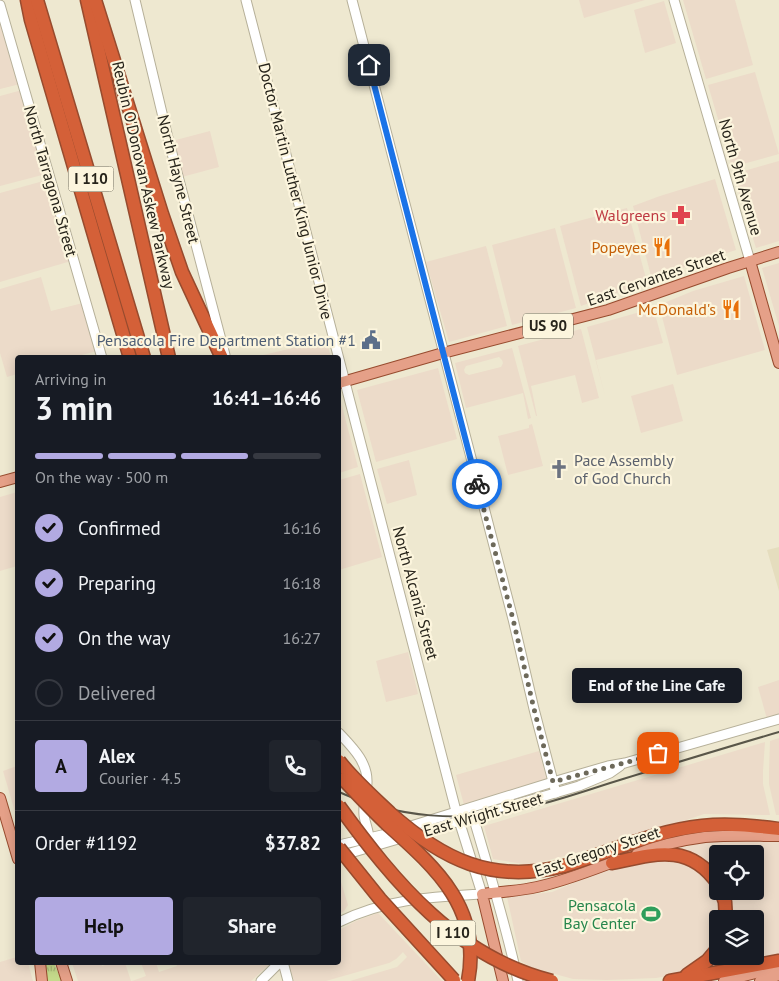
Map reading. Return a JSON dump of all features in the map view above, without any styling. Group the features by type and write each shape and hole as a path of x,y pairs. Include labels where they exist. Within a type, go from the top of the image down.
{"highway":[{"path":"27,0 31,20 129,355"},
{"name":"I 110","path":"37,0 143,355"},
{"name":"Reubin O'Donovan Askew Parkway","path":"86,0 168,355"},
{"path":"95,0 182,272 221,355"},
{"path":"341,763 374,798 409,829 442,852 480,867 507,872 546,870 564,866 666,832 690,828 728,825 779,828"},
{"path":"341,776 431,865 449,887 462,908 469,936 470,964 468,981"},
{"name":"I 110","path":"341,809 375,854 421,905 460,939 490,957 525,973 552,981"},
{"path":"341,850 380,899 455,980"},
{"path":"612,863 656,854 674,854 701,866 709,873"},
{"path":"675,980 701,966 709,958"},
{"path":"675,980 779,961"}],"main road":[{"name":"North Hayne Street","path":"135,0 168,138 225,355"},
{"name":"Doctor Martin Luther King Junior Drive","path":"246,0 335,355"},
{"path":"352,0 556,793"},
{"name":"North 9th Avenue","path":"674,0 779,363"},
{"name":"North Tarragona Street","path":"0,5 101,355"},
{"name":"East Cervantes Street","path":"342,382 443,353 608,310 779,252"},
{"name":"North Alcaniz Street","path":"342,382 458,816 482,894 503,981"},
{"path":"0,482 15,477"},
{"name":"East Wright Street","path":"341,855 369,848 553,782 779,718"},
{"path":"341,735 357,752 365,768 367,777 364,814 370,837 369,848"},
{"name":"East Wright Street","path":"341,846 370,837 458,816 473,816 556,793 610,773 625,763"},
{"path":"0,798 15,849"},
{"path":"473,816 513,956 518,981"},
{"name":"East Gregory Street","path":"341,921 377,907 401,901 427,897 495,893 530,889 552,884 655,848 691,839 716,836 779,836"},
{"path":"40,965 42,981"},
{"path":"62,965 67,981"},
{"path":"261,981 278,965"},
{"path":"282,965 288,981"},
{"path":"724,981 779,967"},
{"path":"760,981 779,975"}],"shaded area":[{"path":"579,0 645,0 584,18"},
{"path":"683,0 735,0 753,65 706,79"},
{"path":"664,1 676,43 645,53 634,10"},
{"path":"0,15 20,84 0,89"},
{"path":"755,72 779,154 732,167 708,85"},
{"path":"22,90 46,174 0,186 0,96"},
{"path":"210,131 219,167 182,177 172,141"},
{"path":"779,161 779,241 756,248 733,174"},
{"path":"715,179 736,250 652,280 633,206"},
{"path":"47,180 71,261 0,282 0,193"},
{"path":"627,208 647,282 581,306 560,226"},
{"path":"555,228 576,308 512,325 492,245"},
{"path":"486,246 507,326 449,342 426,262"},
{"path":"779,263 779,326 762,268"},
{"path":"744,276 765,350 677,375 659,305 693,291"},
{"path":"41,277 51,311 83,303 97,351 82,355 15,355 15,375 7,377 0,353 0,289"},
{"path":"653,307 663,343 596,360 605,396 587,327"},
{"path":"581,329 599,398 582,403 575,375 531,386 536,416 518,346"},
{"path":"326,340 330,355 263,355"},
{"path":"512,348 531,418 528,419 523,393 466,408 455,363","holes":["499,357 502,360 501,367 469,375 464,370 466,366"]},
{"path":"438,368 457,439 376,462 357,390"},
{"path":"673,384 683,421 641,433 631,396"},
{"path":"341,403 358,467 341,472"},
{"path":"532,424 543,466 508,475 498,436 529,428 529,425"},
{"path":"409,460 417,495 387,504 377,469"},
{"path":"360,474 382,557 341,569 341,479"},
{"path":"15,493 15,567 0,571 0,497"},
{"path":"779,547 779,591 767,550"},
{"path":"408,652 418,694 386,702 376,661"},
{"path":"779,680 779,715 767,719 758,687"},
{"path":"779,738 779,815 776,815 769,784 770,741"},
{"path":"765,742 763,784 770,815 704,814 637,837 530,865 493,859 484,826"},
{"path":"539,751 547,780 464,805 456,775"},
{"path":"15,767 15,812 3,771"},
{"path":"779,839 779,954 764,957 764,910 727,910 726,900 764,900 764,845 709,845 709,874 670,850 716,840"},
{"path":"651,858 689,863 709,881 709,900 719,900 721,910 709,910 709,952 685,973 656,978 573,979 530,967 521,961 507,897 552,892 614,866"},
{"path":"341,882 348,905 341,913"},
{"path":"378,913 442,981 350,981 397,967 407,957 403,952 389,963 326,981 294,981 289,965 341,965 341,929"},
{"path":"15,958 15,965 29,965 33,981 0,981 0,962"},
{"path":"709,964 723,965 703,969"},
{"path":"73,965 126,965 131,981 78,981"},
{"path":"142,965 157,965 159,972 177,965 269,965 251,981 132,981 146,976"}],"green space":[{"path":"43,965 55,965 62,981 46,981"}],"railway":[{"path":"341,793 384,808 430,815 454,816 502,813 562,798 779,732"}],"way so far":[{"path":"477,484 513,619 553,782 658,753"}],"place":[{"name":"Walgreens","path":"681,215"},
{"name":"Popeyes","path":"662,247"},
{"name":"McDonald's","path":"731,309"},
{"name":"Pensacola Fire Department Station #1","path":"371,340"},
{"name":"Pace Assembly of God Church","path":"559,469"},
{"name":"End of the Line Cafe","path":"658,753"},
{"name":"Pensacola Bay Center","path":"651,914"}],"route":[{"path":"369,65 477,484"}]}
